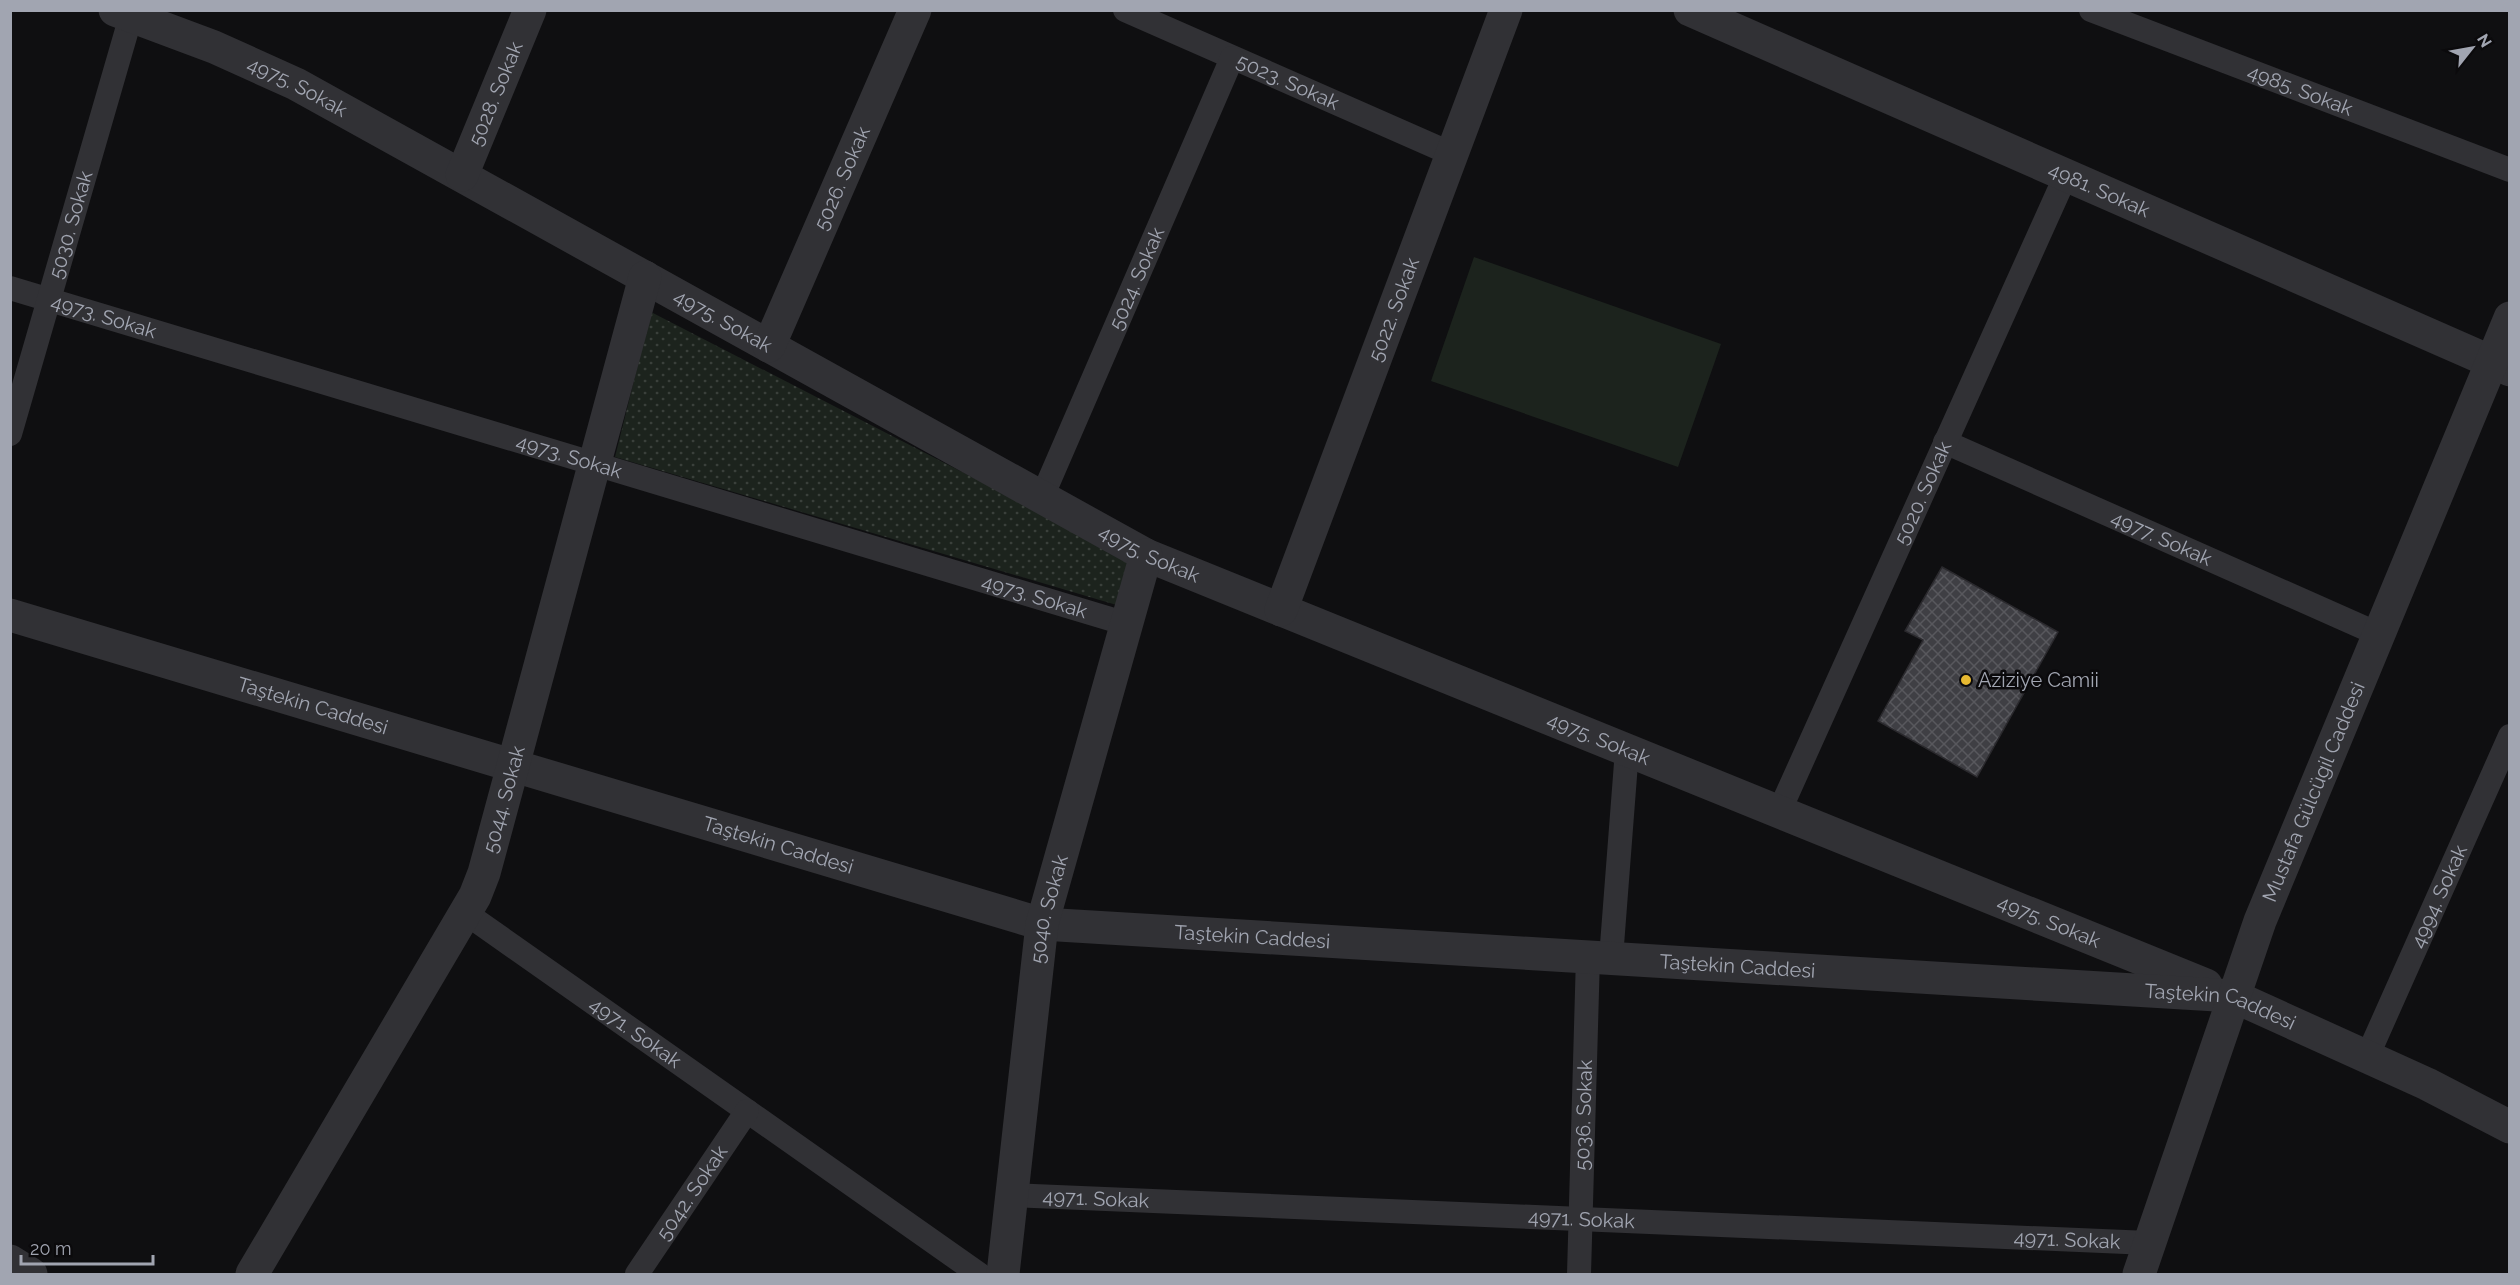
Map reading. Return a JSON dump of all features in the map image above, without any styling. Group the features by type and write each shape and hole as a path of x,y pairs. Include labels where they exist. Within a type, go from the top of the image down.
{"street":[{"name":"5028. Sokak","path":"462,175 530,10"},
{"name":"5026. Sokak","path":"769,346 915,10"},
{"name":"5022. Sokak","path":"1281,610 1506,10"},
{"name":"4981. Sokak","path":"1690,10 2500,365"},
{"name":"4975. Sokak","path":"137,15 296,84 1146,555 2233,996"},
{"name":"5044. Sokak","path":"252,1275 467,914 484,873 645,277"},
{"name":"Mustafa Gülcügil Caddesi","path":"2139,1275 2233,996 2289,848 2378,634 2500,365 2510,318"},
{"name":"5040. Sokak","path":"1003,1275 1042,924 1146,555"},
{"name":"Taştekin Caddesi","path":"10,615 1042,924 2233,996 2427,1084 2510,1127"},
{"path":"10,1261 31,1275"}],"lane":[{"name":"5023. Sokak","path":"1125,10 1452,154"},
{"name":"4985. Sokak","path":"2091,10 2510,170"},
{"name":"5030. Sokak","path":"10,434 137,15"},
{"name":"5024. Sokak","path":"1042,497 1232,58"},
{"name":"5020. Sokak","path":"1779,812 2066,175"},
{"name":"4973. Sokak","path":"10,288 1127,624"},
{"name":"4977. Sokak","path":"1945,442 2378,634"},
{"name":"4994. Sokak","path":"2367,1057 2510,736"},
{"name":"5036. Sokak","path":"1579,1275 1600,957 1627,750"},
{"name":"4971. Sokak","path":"467,914 979,1275"},
{"name":"5042. Sokak","path":"637,1275 747,1111"},
{"name":"4971. Sokak","path":"1012,1195 2149,1243"}],"shaded area":[{"path":"1474,257 1721,344 1678,467 1431,381"},
{"path":"651,312 1137,562 1120,606 615,457"}],"building":[{"name":"Aziziye Camii","path":"1942,567 2058,632 1977,777 1878,721 1923,640 1905,631"}],"place":[{"name":"Aziziye Camii","path":"1966,680"}]}
